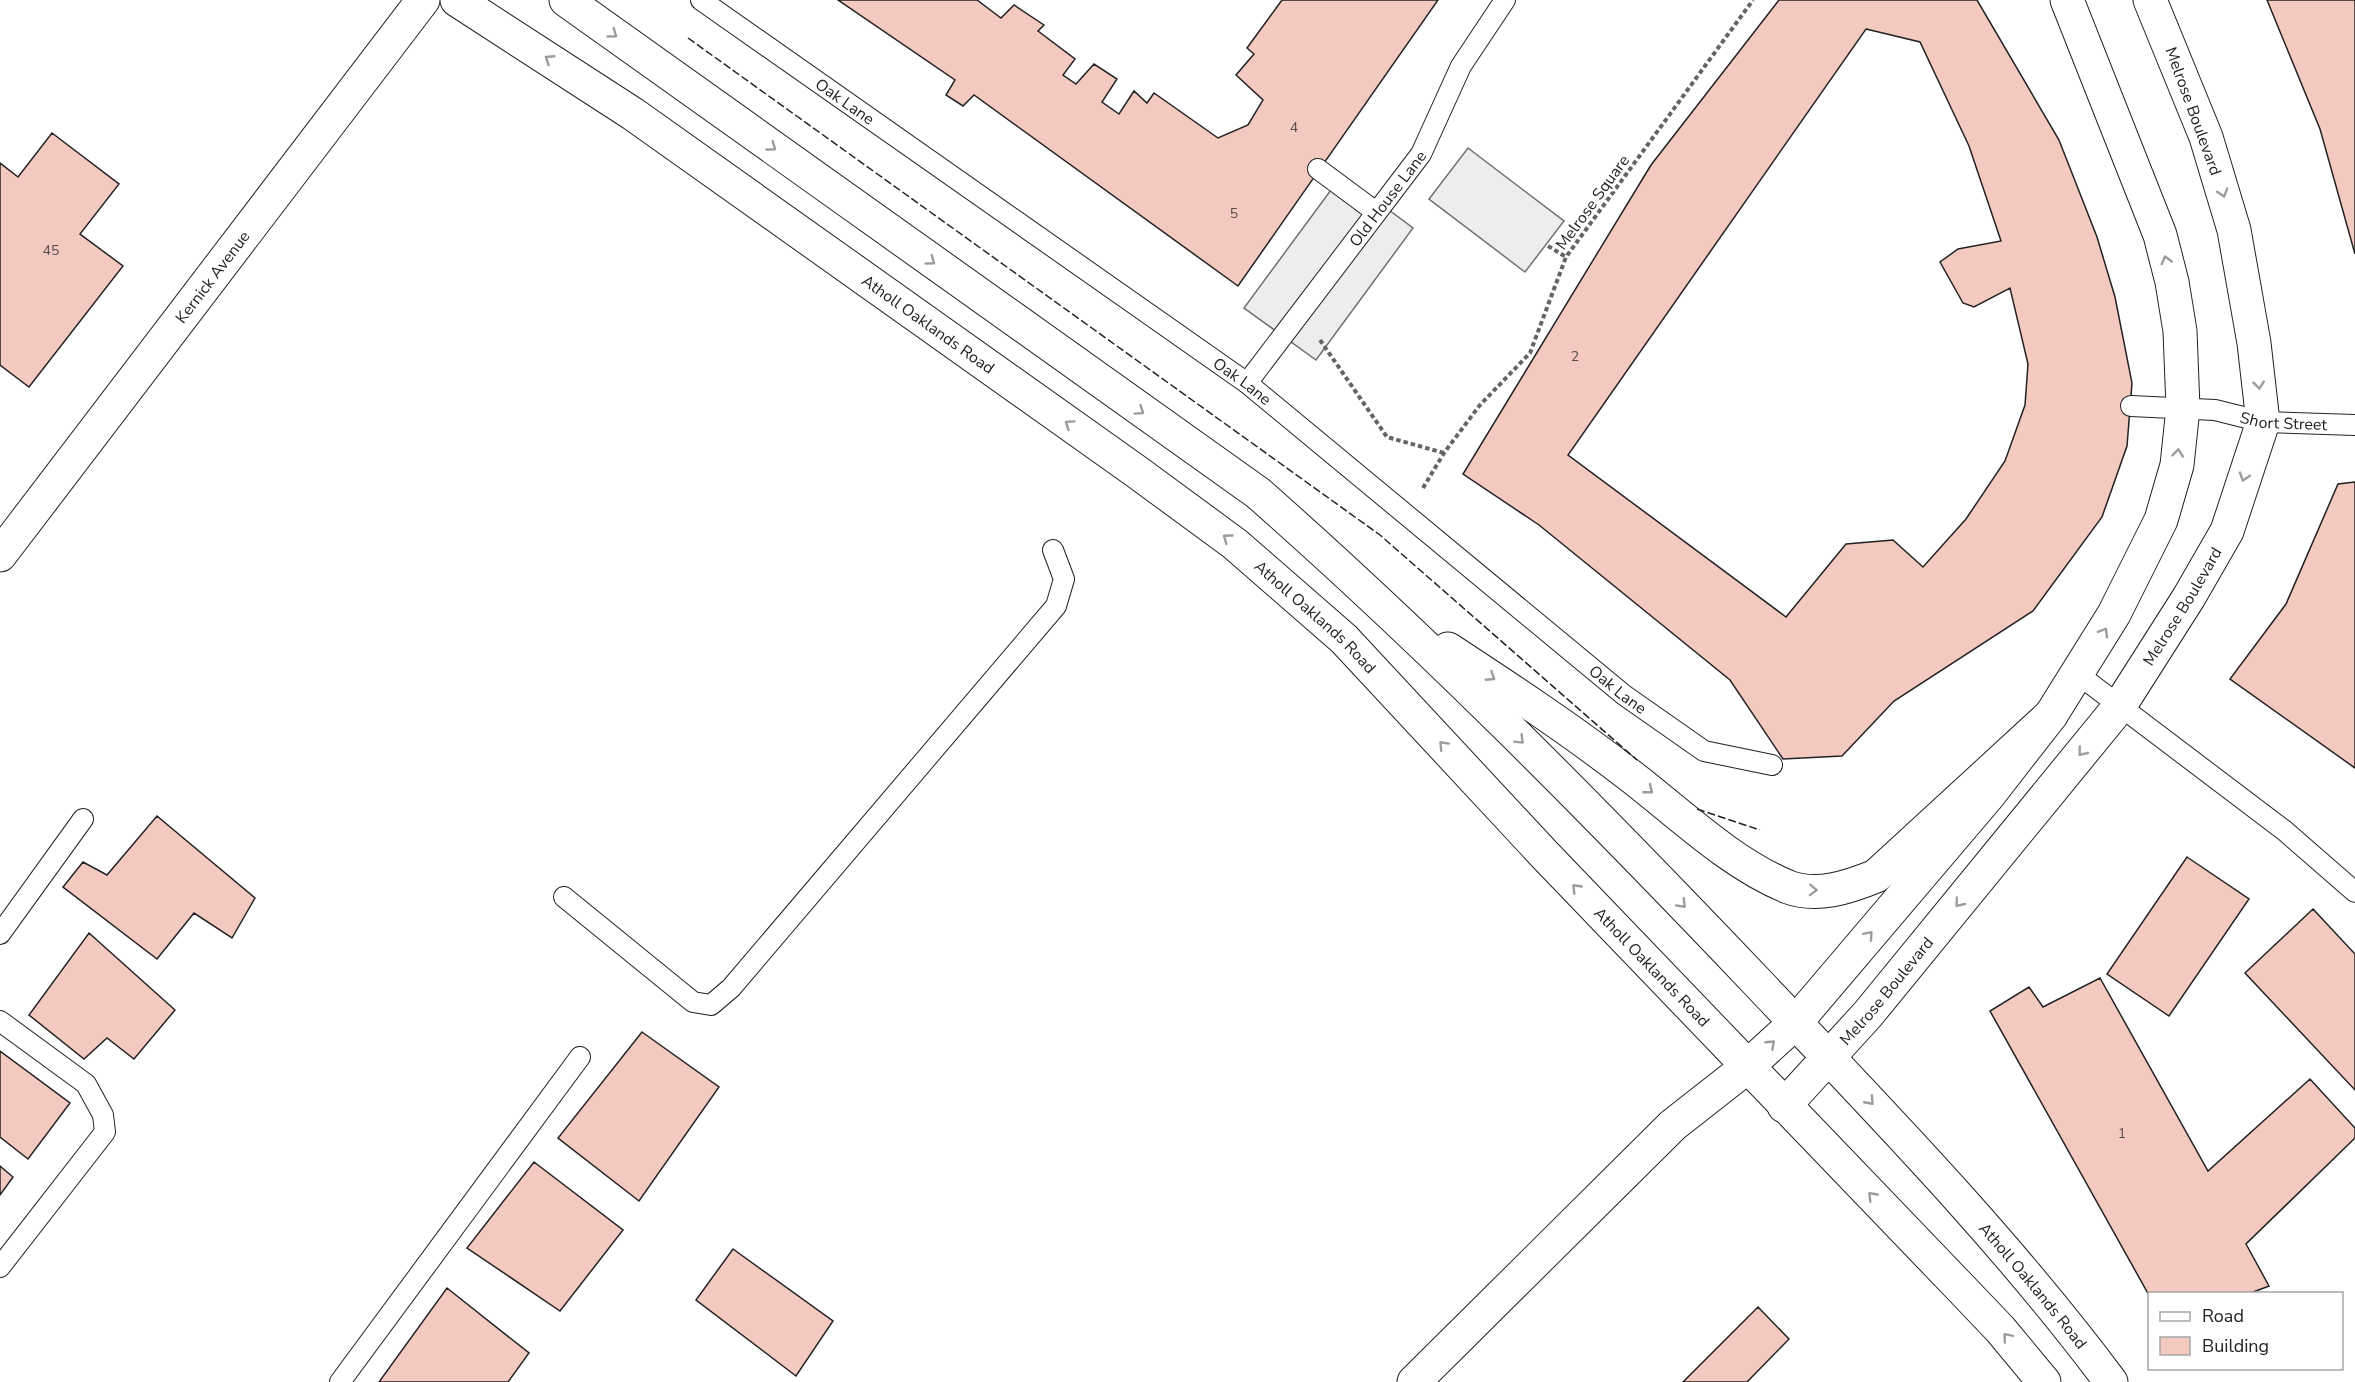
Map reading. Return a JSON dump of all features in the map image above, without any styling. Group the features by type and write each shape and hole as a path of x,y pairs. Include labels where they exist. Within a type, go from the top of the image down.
{"street":[{"name":"Kernick Avenue","path":"0,555 423,0"},
{"name":"Atholl Oaklands Road","path":"458,0 633,114 1235,544 1344,639 1544,854 1993,1322 2044,1382"},
{"name":"Atholl Oaklands Road","path":"566,0 1258,493 1389,610 1642,861 1830,1058 2060,1313 2111,1382"},
{"path":"1414,1382 1673,1125 1747,1067 1796,1022 1988,796 2051,716 2079,675 2114,614 2161,520 2177,465 2183,408 2180,331 2172,282 2160,235 2067,0"},
{"name":"Melrose Boulevard","path":"1784,1106 1830,1058 2119,706 2189,597 2227,531 2263,422 2254,343 2234,230 2206,137 2150,0"},
{"path":"1389,610 1538,708 1738,859 1789,887 1813,891 1846,888 1876,876 2051,716"}],"lane":[{"name":"Oak Lane","path":"701,0 1247,383 1624,695 1704,751 1772,765"},
{"name":"Old House Lane","path":"1247,383 1421,154 1461,66 1505,0"},
{"path":"1317,169 1376,212"},
{"name":"Short Street","path":"2131,406 2215,410 2263,422 2355,425"},
{"path":"564,897 693,1002 711,1005 731,988 1056,606 1064,579 1053,550"},
{"path":"2079,675 2210,772 2285,831 2355,892"},
{"path":"0,934 83,819"},
{"path":"0,1021 86,1084 96,1099 105,1132 0,1267"},
{"path":"340,1382 580,1057"}],"path":[{"name":"Melrose Square","path":"1406,514 1444,453 1480,405 1530,353 1566,257 1754,0"},
{"path":"1548,246 1566,257"},
{"path":"1294,319 1314,332 1387,436 1444,453"}],"shaded area":[{"path":"1468,148 1564,221 1525,272 1429,199"},
{"path":"1342,175 1413,228 1316,360 1244,308"}],"building":[{"path":"838,0 977,0 1001,18 1014,5 1044,25 1038,31 1075,59 1063,75 1076,84 1094,64 1117,79 1102,102 1119,114 1134,91 1147,103 1154,93 1218,138 1248,125 1263,100 1236,75 1254,54 1247,48 1282,0 1438,0 1238,286 974,95 963,106 946,95 955,80"},
{"path":"1779,0 1977,0 2059,140 2097,237 2115,297 2132,383 2127,446 2102,517 2033,611 1894,701 1842,756 1783,759 1730,680 1539,525 1463,474 1651,165","holes":["1866,29 1920,42 1969,146 2001,241 1958,249 1940,262 1963,303 1974,307 2010,288 2028,364 2025,405 2005,461 1966,519 1923,567 1893,540 1846,544 1786,617 1568,455"]},
{"path":"2267,0 2355,0 2355,254 2320,129"},
{"path":"52,133 119,184 80,234 123,266 29,387 0,365 0,163 18,177"},
{"path":"2355,482 2355,768 2230,679 2286,604 2338,484"},
{"path":"157,816 255,898 232,938 194,913 157,959 63,887 83,862 107,875"},
{"path":"2187,857 2249,899 2169,1016 2107,974"},
{"path":"2313,909 2355,954 2355,1090 2245,973"},
{"path":"89,933 175,1010 134,1059 107,1038 84,1059 29,1015"},
{"path":"2100,978 2208,1171 2310,1079 2355,1128 2355,1138 2246,1244 2269,1286 2253,1292 2148,1293 1990,1011 2029,987 2043,1007"},
{"path":"642,1032 719,1087 639,1201 558,1138"},
{"path":"0,1051 70,1103 28,1159 0,1137"},
{"path":"534,1162 623,1230 560,1311 467,1248"},
{"path":"0,1166 13,1177 0,1195"},
{"path":"733,1249 833,1321 796,1376 696,1300"},
{"path":"447,1288 529,1353 508,1382 379,1382"},
{"path":"1758,1307 1789,1339 1747,1382 1683,1382"}],"fence":[{"path":"688,38 1380,535 1637,760"},
{"path":"1697,809 1760,830"}]}
